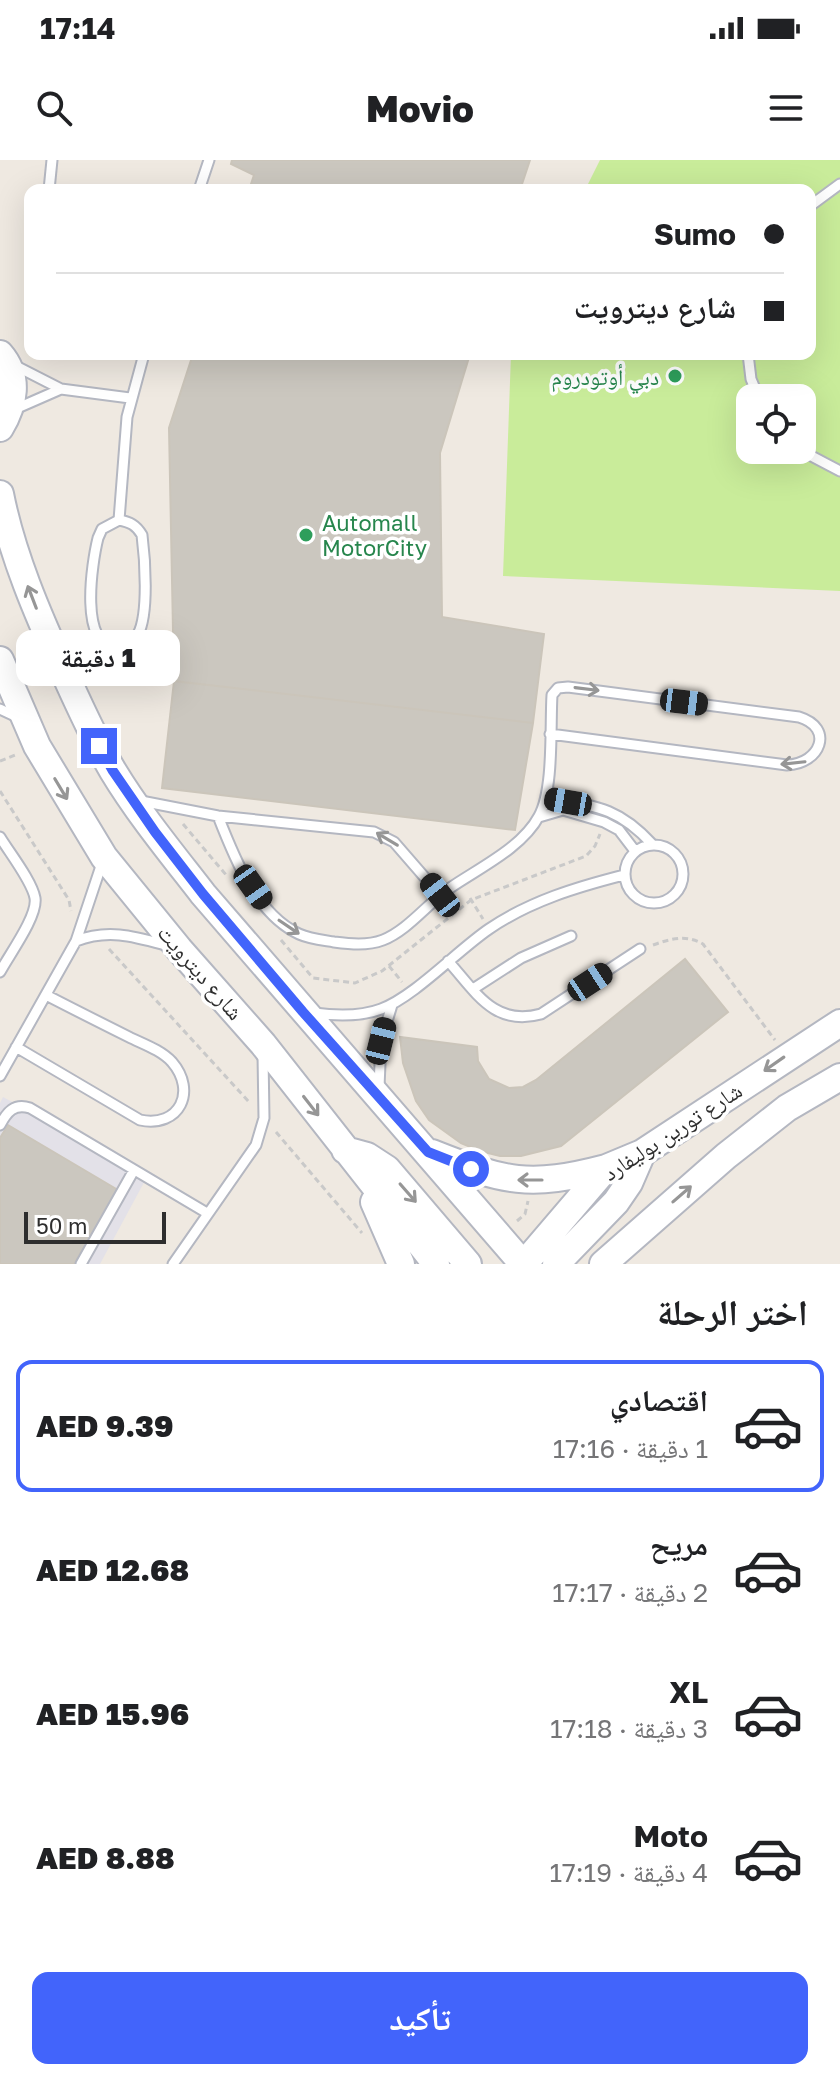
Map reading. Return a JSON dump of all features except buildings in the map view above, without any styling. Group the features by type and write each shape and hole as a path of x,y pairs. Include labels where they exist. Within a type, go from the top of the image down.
{"street":[{"path":"3,357 13,386 5,420"},
{"path":"0,494 11,538 46,634 86,721 131,798 203,894 524,1264"},
{"name":"شارع ديترويت","path":"0,660 25,720 61,788 104,857 179,949 263,1044 436,1264"},
{"name":"شارع تورين بوليفارد","path":"524,1264 606,1168 642,1153 840,1023"},
{"name":"شارع تورين بوليفارد","path":"603,1264 726,1156 787,1108 840,1077"},
{"path":"345,1150 367,1156 387,1169 468,1264"},
{"path":"428,1152 482,1173 510,1179 558,1179 606,1168"},
{"path":"556,1264 616,1202 629,1183 642,1153"},
{"path":"363,1173 401,1264"},
{"path":"630,1264 654,1219"}],"lane":[{"path":"50,184 52,160"},
{"path":"201,184 209,160"},
{"path":"816,202 840,184"},
{"path":"3,357 61,389 130,398"},
{"path":"119,520 130,398 141,360"},
{"path":"749,360 753,384"},
{"path":"5,420 61,389"},
{"path":"816,458 840,471"},
{"path":"119,520 128,522 142,535 143,616 137,636 129,644 117,647 106,645 97,637 91,616 98,538 102,529 119,520"},
{"path":"218,816 236,859 265,906 286,926 310,938 350,944 381,941 394,935 440,895 514,844 539,817 546,798 552,695 563,687 799,717 810,720 820,740 810,760 800,765 787,765 550,734"},
{"path":"0,709 25,720"},
{"path":"131,798 170,809 218,816 374,832 394,842 440,895"},
{"path":"546,798 590,805 617,814 652,844 664,846 675,853 682,864 683,876 679,888 671,897 659,902 647,902 636,897 627,887 624,875 629,858 635,851 652,844"},
{"path":"539,817 563,810 604,822 619,830 635,851"},
{"path":"0,837 33,891 36,903 33,914 0,972"},
{"path":"0,1076 76,941 104,857"},
{"path":"303,1012 344,1015 378,1011 392,1005 489,929 552,897 624,875"},
{"path":"76,941 90,935 120,933 179,949"},
{"path":"473,989 521,958 571,936"},
{"path":"448,961 488,1006 500,1014 528,1018 541,1014 640,949"},
{"path":"16,1047 140,1120 153,1123 166,1120 183,1101 180,1075 164,1055 46,995"},
{"path":"380,1098 378,1060 392,1005"},
{"path":"173,1264 256,1145 264,1118 263,1044"},
{"path":"0,1125 10,1110 30,1108 207,1213"},
{"path":"81,1264 134,1170"}],"path":[{"path":"0,791 69,900 76,941 102,941 264,1118 362,1233"},
{"path":"170,809 231,881"},
{"path":"272,930 313,978 355,983 388,965 471,900 586,856 595,846 604,822"},
{"path":"460,881 489,929"},
{"path":"640,949 682,937 703,944 787,1055"},
{"path":"388,965 409,992"}],"shaded area":[{"path":"3,1097 148,1175 100,1264 0,1264 0,1103"}],"green space":[{"name":"دبي أوتودروم","path":"600,160 840,160 840,591 503,576 511,360 816,360 816,184 588,184"}],"place":[{"name":"دبي أوتودروم","path":"675,376"},
{"name":"Automall MotorCity","path":"306,535"}],"route":[{"path":"99,746 155,832 303,1012 428,1152 471,1169"}]}
